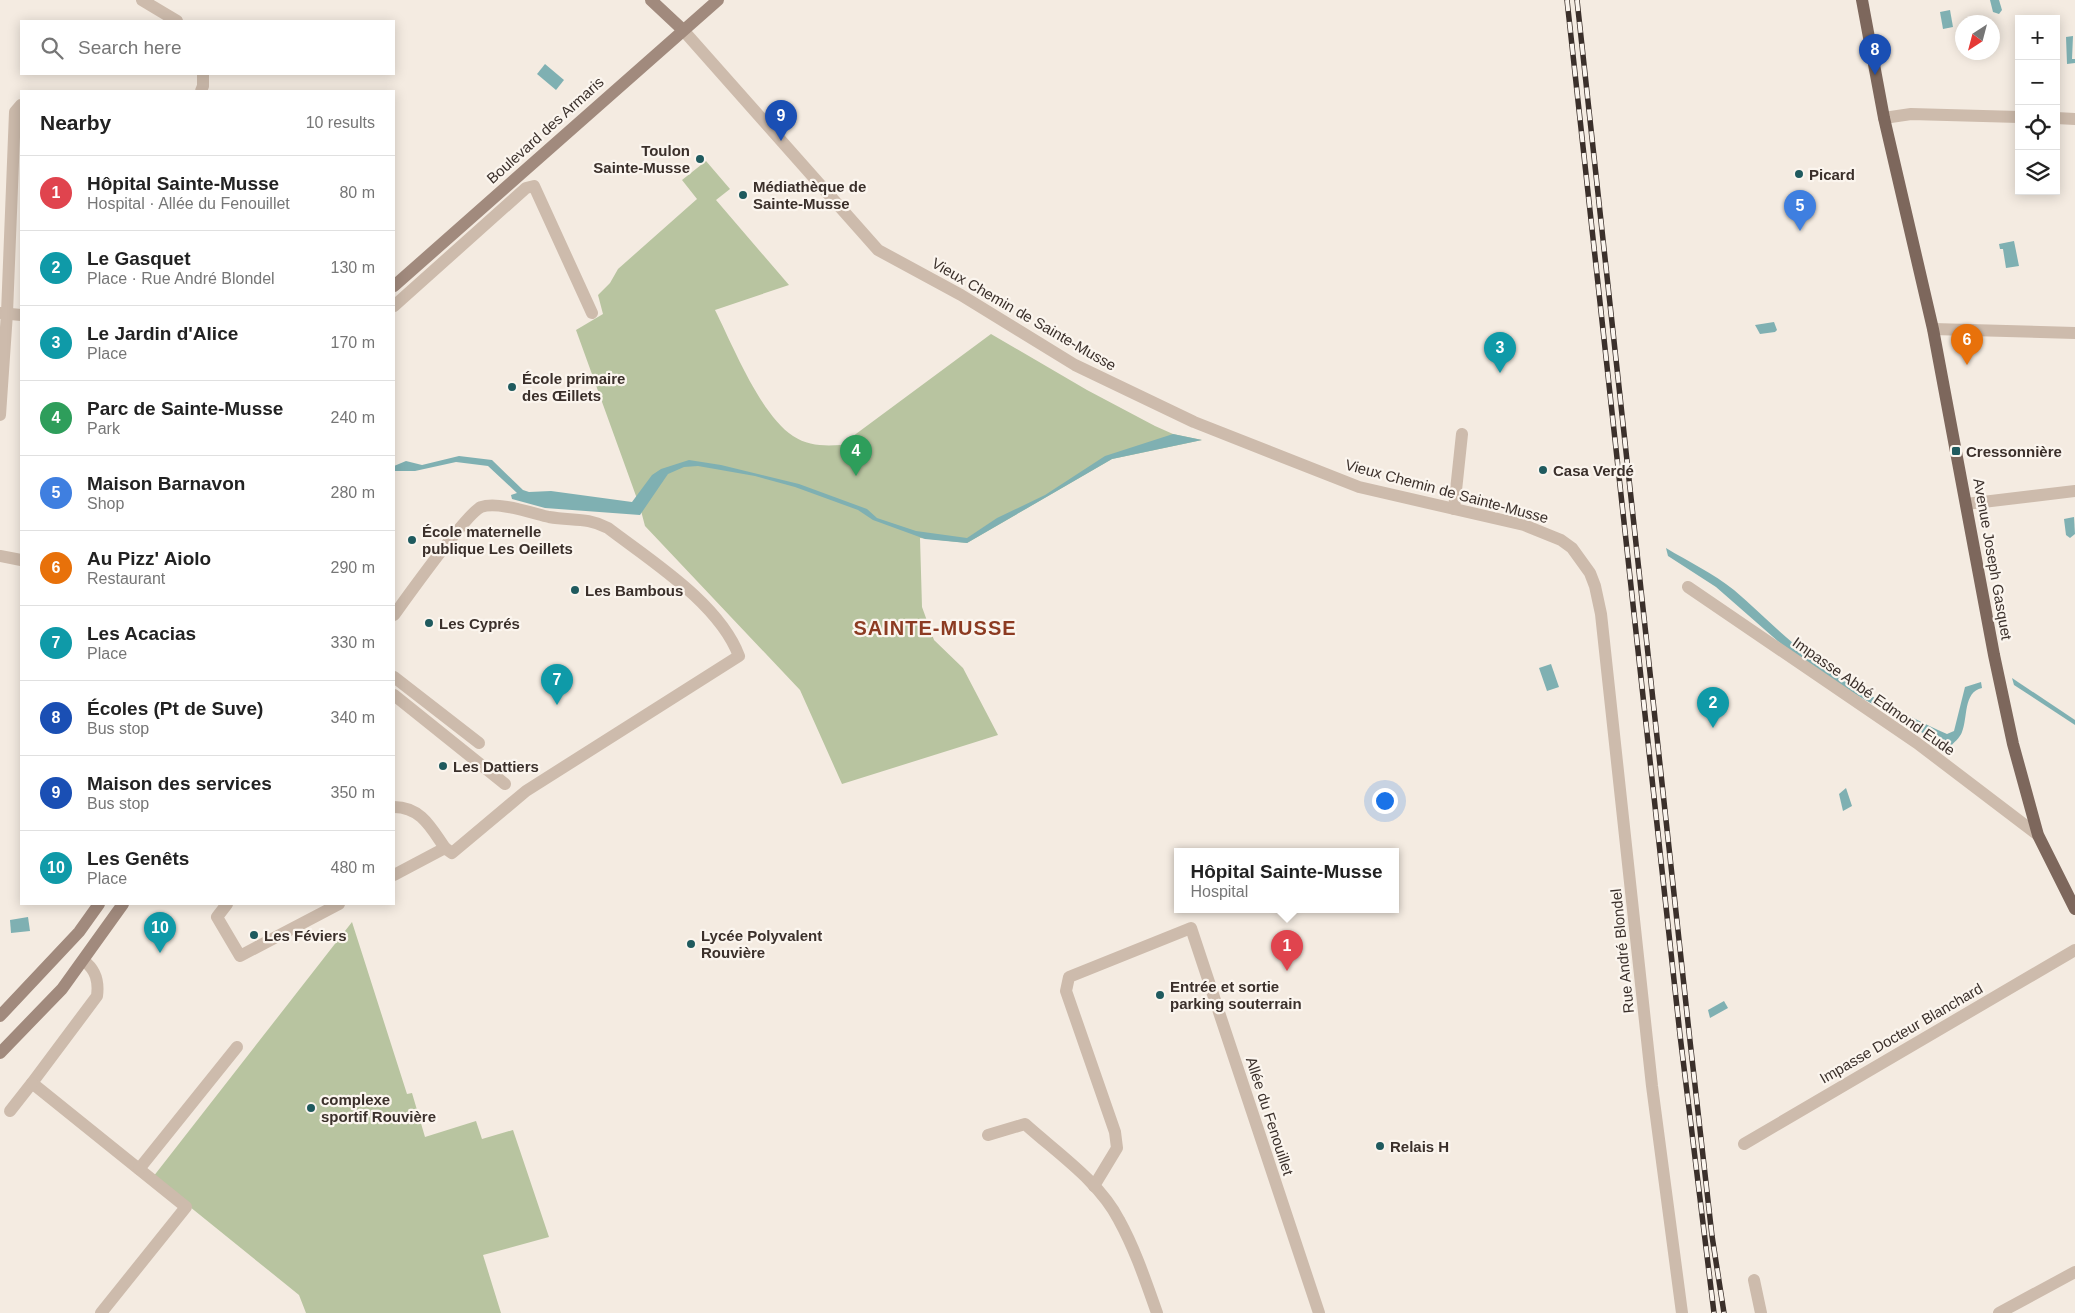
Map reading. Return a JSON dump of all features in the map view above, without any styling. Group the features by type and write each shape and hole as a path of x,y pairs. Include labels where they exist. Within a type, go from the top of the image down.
{"main road":[{"name":"Vieux Chemin de Sainte-Musse","path":"652,0 683,30"},
{"name":"Boulevard des Armaris","path":"395,285 718,0"},
{"name":"Avenue Joseph Gasquet","path":"1862,0 1884,118 1933,330 2013,744 2038,835 2075,909"},
{"path":"0,1016 80,932 98,905"},
{"path":"0,1053 39,1015 84,961 122,905"}],"street":[{"path":"142,0 175,20"},
{"name":"Vieux Chemin de Sainte-Musse","path":"683,30 878,250 961,295 1075,365 1194,422 1359,487 1524,525 1561,540 1585,563 1595,586"},
{"path":"201,90 203,75"},
{"path":"0,415 15,112 20,105"},
{"path":"1884,118 1912,114 2015,117"},
{"path":"2060,118 2075,119"},
{"path":"395,305 526,188 534,186 592,314"},
{"path":"4,313 20,314"},
{"path":"1933,330 2075,333"},
{"path":"1454,509 1462,434"},
{"path":"1966,504 2075,491"},
{"path":"395,614 464,524 480,508 497,505 560,519 593,520 608,528 701,602 733,639 739,656 526,791 452,853 445,848 424,816 404,807 395,808"},
{"path":"0,556 20,560"},
{"name":"Rue André Blondel","path":"1595,586 1601,614 1652,1086 1682,1313"},
{"name":"Impasse Abbé Edmond Eude","path":"1688,587 1917,743 2038,835"},
{"path":"395,677 479,743"},
{"path":"395,696 505,784"},
{"path":"395,874 445,848"},
{"path":"227,905 217,917 240,956 337,905"},
{"name":"Allée du Fenouillet","path":"1094,1186 1118,1148 1115,1132 1066,991 1070,977 1190,928 1319,1313"},
{"name":"Impasse Docteur Blanchard","path":"1744,1144 2075,950"},
{"path":"10,1111 98,996 98,984 92,968 84,961"},
{"path":"139,1169 237,1047"},
{"path":"32,1083 186,1207 101,1313"},
{"path":"988,1135 1025,1124 1094,1186 1119,1218 1139,1263 1157,1313"},
{"path":"1999,1313 2075,1272"},
{"path":"1754,1280 1761,1313"}],"green space":[{"path":"706,161 730,189 716,200 789,285 715,310 748,378 759,396 769,412 793,436 804,442 816,445 841,445 991,334 1087,390 1155,426 1173,434 1202,440 1112,459 967,543 920,538 922,607 934,640 963,668 998,735 842,784 800,690 645,526 640,507 576,330 603,314 598,295 610,283 618,269 697,199 682,180"},
{"name":"complexe sportif Rouvière","path":"352,922 407,1094 412,1093 425,1137 476,1121 482,1139 513,1130 549,1237 483,1255 501,1313 306,1313 299,1295 153,1177"}],"water":[{"path":"1990,0 1999,0 2002,10 1999,14 1993,12"},
{"path":"1950,10 1953,27 1943,29 1940,12"},
{"path":"2073,36 2072,59 2075,59 2075,63 2067,64 2066,37"},
{"path":"545,64 564,80 556,90 537,74"},
{"path":"2014,241 2019,266 2006,268 2003,249 2000,249 1999,244"},
{"path":"1774,322 1777,330 1775,332 1760,334 1755,325"},
{"path":"1173,434 1202,440 1112,459 967,543 925,539 873,520 858,510 795,487 755,476 698,466 684,467 668,474 640,515 545,508 512,499 511,495 517,493 488,466 456,462 415,471 395,471 395,466 406,461 422,465 459,456 492,460 523,490 529,492 551,491 632,502 652,475 661,469 689,460 721,465 799,484 867,509 877,518 916,531 967,538 997,518 1045,495 1105,456"},
{"path":"2074,517 2075,534 2070,538 2066,535 2064,519"},
{"path":"1666,548 1726,584 1791,641 1826,668 1877,699 1947,734 1954,731 1965,687 1981,682 1982,688 1976,690 1969,700 1960,736 1949,748 1827,678 1788,650 1716,587 1668,556"},
{"path":"1551,664 1559,687 1547,691 1539,668"},
{"path":"2012,678 2075,720 2075,725 2014,685"},
{"path":"1846,788 1852,806 1843,811 1839,794"},
{"path":"28,917 30,931 11,933 10,920"},
{"path":"1724,1001 1728,1008 1710,1018 1708,1010"}],"railway":[{"path":"1567,0 1680,1035 1714,1313"},
{"path":"1577,0 1689,1032 1712,1236 1724,1313"}],"place":[{"name":"Écoles (Pt de Suve)","path":"1875,75"},
{"name":"Maison des services","path":"781,141"},
{"name":"Toulon Sainte-Musse","path":"700,159"},
{"name":"Picard","path":"1799,174"},
{"name":"Médiathèque de Sainte-Musse","path":"743,195"},
{"name":"Maison Barnavon","path":"1800,231"},
{"name":"Au Pizz' Aiolo","path":"1967,365"},
{"name":"Le Jardin d'Alice","path":"1500,373"},
{"name":"École primaire des Œillets","path":"512,387"},
{"name":"Cressonnière","path":"1956,451"},
{"name":"Casa Verdé","path":"1543,470"},
{"name":"Parc de Sainte-Musse","path":"856,476"},
{"name":"École maternelle publique Les Oeillets","path":"412,540"},
{"name":"Les Bambous","path":"575,590"},
{"name":"Les Cyprés","path":"429,623"},
{"name":"Les Acacias","path":"557,705"},
{"name":"Le Gasquet","path":"1713,728"},
{"name":"Les Dattiers","path":"443,766"},
{"name":"Les Féviers","path":"254,935"},
{"name":"Lycée Polyvalent Rouvière","path":"691,944"},
{"name":"Les Genêts","path":"160,953"},
{"name":"Hôpital Sainte-Musse","path":"1287,971"},
{"name":"Entrée et sortie parking souterrain","path":"1160,995"},
{"name":"complexe sportif Rouvière","path":"311,1108"},
{"name":"Relais H","path":"1380,1146"}],"district":[{"name":"SAINTE-MUSSE","path":"935,628"}]}
